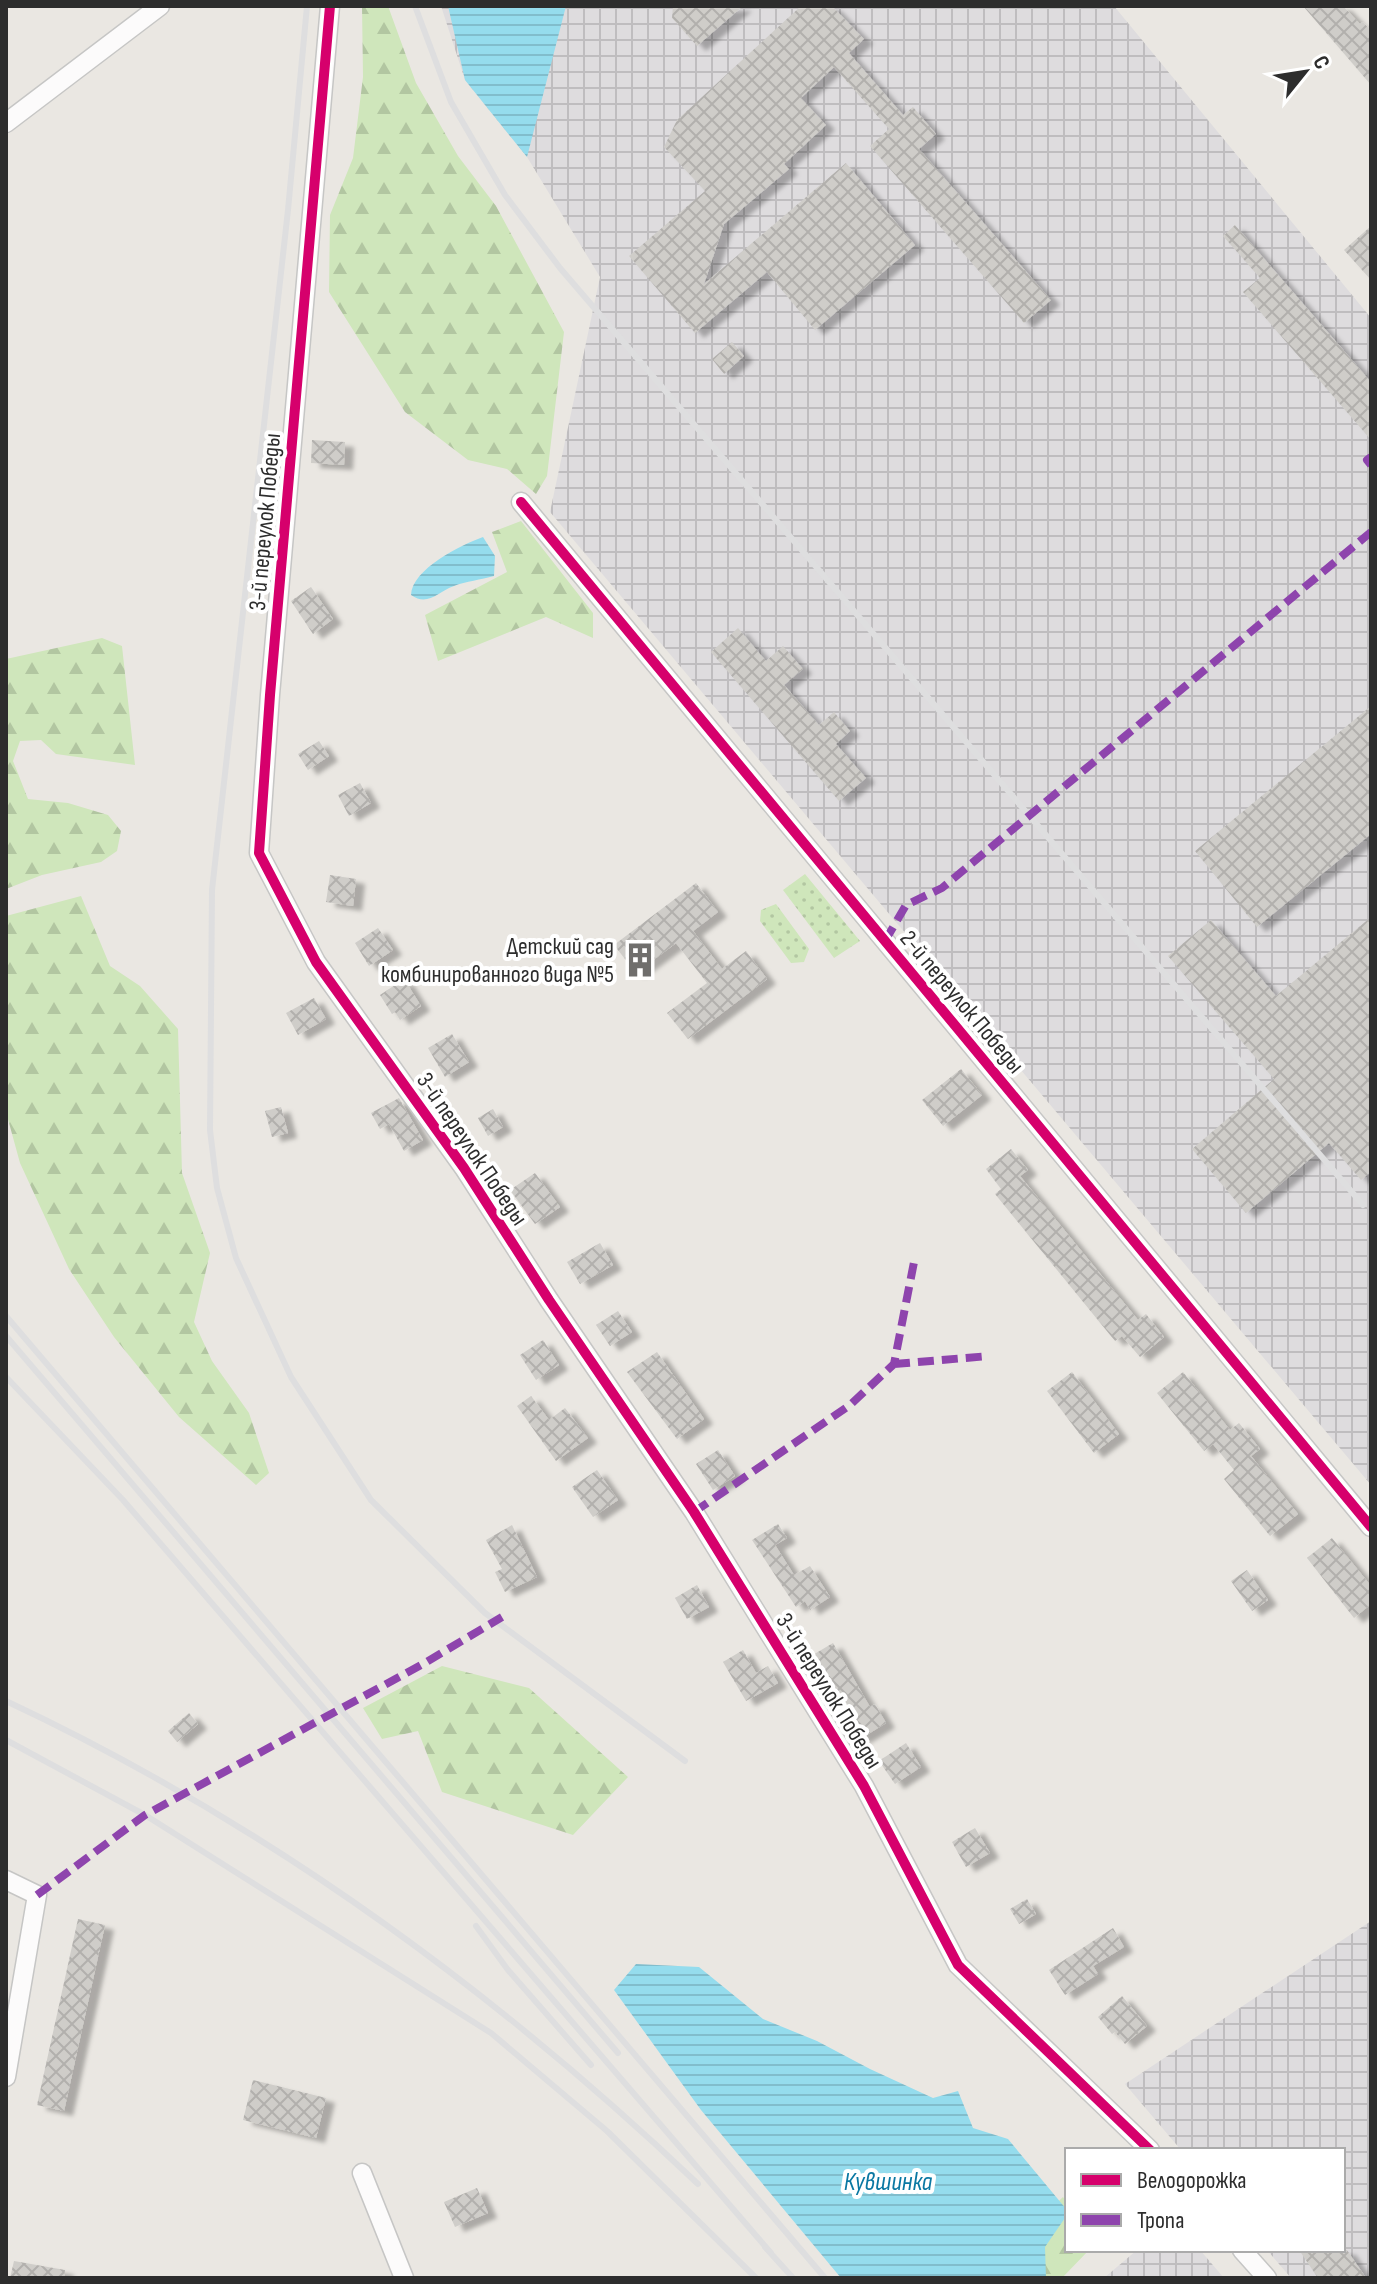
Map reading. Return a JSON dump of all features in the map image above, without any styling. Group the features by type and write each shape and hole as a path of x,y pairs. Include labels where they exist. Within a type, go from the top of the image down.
{"street":[{"path":"6,123 160,6"},
{"name":"3-й переулок Победы","path":"330,6 259,853 316,962 464,1168 549,1300 694,1512 864,1786 958,1965 1148,2148"},
{"name":"2-й переулок Победы","path":"521,502 1371,1527"},
{"path":"6,1880 37,1895 6,2077"},
{"path":"362,2173 404,2278"},
{"path":"1244,2252 1267,2278"}],"shaded area":[{"path":"441,6 1114,6 1371,318 1371,1485 550,512 600,277 527,157 465,80"},
{"path":"1371,1921 1371,2278 1291,2278 1269,2252 1345,2252 1345,2148 1179,2148 1125,2084"},
{"path":"1135,2252 1202,2252 1224,2278 1104,2278"}],"green space":[{"path":"362,6 388,6 416,83 458,156 496,206 564,332 547,476 536,494 507,469 468,460 405,412 329,292 330,215 353,158 363,77"},
{"path":"521,521 593,613 593,638 546,617 438,661 425,615 507,572 492,532"},
{"path":"102,638 122,646 135,765 56,754 41,740 20,741 13,761 28,799 68,803 108,815 121,831 117,851 101,862 42,875 6,889 6,659"},
{"path":"805,874 860,941 834,958 783,890"},
{"path":"81,896 110,966 140,986 178,1029 182,1173 210,1253 194,1322 212,1361 249,1413 269,1473 256,1485 179,1417 114,1337 69,1269 20,1163 6,1112 6,916"},
{"path":"776,904 809,949 804,962 791,963 760,921 761,910"},
{"path":"442,1666 529,1688 628,1777 573,1835 442,1792 418,1731 382,1739 363,1708"},
{"path":"1063,2197 1065,2252 1087,2252 1062,2278 977,2278"}],"water":[{"path":"448,6 566,6 527,157 465,80"},
{"path":"483,537 495,556 494,576 459,584 428,599 411,595 413,585 428,567"},
{"name":"Кувшинка","path":"636,1964 699,1967 763,2019 817,2041 933,2098 958,2091 973,2128 1008,2139 1065,2208 1065,2218 1045,2247 1046,2278 841,2278 701,2110 614,1990"}],"building":[{"path":"673,6 743,6 697,46 672,18"},
{"path":"801,6 832,6 864,39 849,53 903,115 913,107 936,134 919,149 1051,300 1024,323 870,146 889,129 834,67 801,98 826,125 784,164 789,169 724,224 704,284 846,163 915,245 815,330 767,272 695,333 629,256 705,191 664,147 677,120"},
{"path":"1303,6 1343,6 1371,31 1371,85"},
{"path":"1235,225 1371,382 1371,440 1243,292 1260,278 1223,236"},
{"path":"1371,226 1371,280 1344,250"},
{"path":"732,342 744,356 724,374 712,359"},
{"path":"312,440 345,442 344,465 311,463"},
{"path":"311,587 333,619 313,634 291,601"},
{"path":"738,628 766,661 783,646 803,669 784,685 819,725 834,712 850,731 836,744 866,778 839,801 711,652"},
{"path":"1371,706 1371,834 1257,927 1195,851"},
{"path":"319,741 329,756 308,770 298,754"},
{"path":"360,783 371,803 349,816 338,795"},
{"path":"330,875 356,879 353,906 326,902"},
{"name":"Детский сад комбинированного вида №5","path":"696,883 718,912 693,931 722,969 746,951 767,979 688,1039 667,1013 707,983 676,943 636,973 614,945"},
{"path":"1371,917 1371,1172 1361,1180 1329,1143 1246,1213 1192,1149 1274,1079 1168,956 1211,920 1276,996"},
{"path":"378,928 393,950 369,966 355,943"},
{"path":"404,979 421,1006 400,1020 395,1012 392,1014 380,995"},
{"path":"314,998 326,1019 298,1035 286,1013"},
{"path":"452,1034 469,1062 445,1077 428,1048"},
{"path":"961,1069 982,1095 943,1126 922,1100"},
{"path":"399,1098 423,1140 404,1151 389,1124 380,1129 371,1113"},
{"path":"281,1107 288,1133 272,1137 265,1111"},
{"path":"493,1109 503,1127 488,1136 478,1118"},
{"path":"1011,1149 1028,1170 1020,1176 1138,1320 1146,1314 1164,1337 1140,1357 1122,1336 1115,1341 995,1194 1001,1189 986,1169"},
{"path":"535,1173 560,1207 535,1224 510,1190"},
{"path":"600,1243 613,1265 580,1284 567,1262"},
{"path":"618,1311 632,1332 610,1346 596,1325"},
{"path":"543,1340 559,1365 536,1380 520,1355"},
{"path":"657,1352 704,1419 677,1439 627,1372"},
{"path":"1072,1372 1119,1434 1094,1453 1047,1391"},
{"path":"1183,1372 1230,1430 1239,1423 1260,1449 1251,1456 1298,1514 1270,1536 1224,1479 1234,1470 1213,1444 1204,1451 1157,1393"},
{"path":"531,1396 549,1420 565,1408 588,1438 556,1461 517,1406"},
{"path":"718,1450 735,1476 713,1490 696,1464"},
{"path":"597,1470 618,1500 593,1517 572,1487"},
{"path":"778,1524 787,1538 775,1545 794,1575 810,1566 830,1597 810,1610 805,1601 796,1607 752,1540"},
{"path":"512,1525 537,1577 505,1592 495,1572 502,1569 486,1540"},
{"path":"1332,1538 1371,1586 1371,1604 1354,1618 1307,1558"},
{"path":"1247,1570 1268,1600 1252,1611 1231,1581"},
{"path":"697,1585 709,1607 687,1619 675,1598"},
{"path":"833,1643 870,1707 875,1704 886,1723 860,1739 834,1697 830,1699 806,1659"},
{"path":"743,1650 756,1673 768,1666 778,1683 746,1701 723,1662"},
{"path":"189,1713 198,1724 177,1742 168,1731"},
{"path":"906,1743 921,1767 895,1784 879,1761"},
{"path":"975,1828 990,1853 966,1867 952,1842"},
{"path":"1027,1899 1036,1914 1019,1924 1010,1909"},
{"path":"78,1919 105,1925 64,2111 37,2105"},
{"path":"1113,1928 1124,1947 1093,1966 1098,1974 1065,1995 1049,1970"},
{"path":"1122,1996 1147,2026 1125,2044 1098,2017"},
{"path":"253,2080 326,2098 316,2138 243,2120"},
{"path":"477,2188 488,2213 455,2227 444,2202"},
{"path":"1347,2250 1366,2278 1318,2278 1300,2252"},
{"path":"14,2261 65,2270 64,2278 10,2278"}],"railway":[{"path":"307,6 288,210 212,890 210,1130 217,1188 236,1258 291,1377 371,1500 485,1613 685,1761"},
{"path":"415,6 451,102 505,195 560,268 1363,1205"},
{"path":"6,1316 825,2278"},
{"path":"6,1336 618,2053"},
{"path":"6,1377 123,1500 771,2253"},
{"path":"6,1701 101,1748 193,1800 284,1855 372,1915 540,2044 698,2184"},
{"path":"6,1740 145,1815 491,2033 607,2131 756,2278"},
{"path":"476,1926 508,1970 591,2065"},
{"path":"765,2247 793,2278"}],"marked path":[{"path":"1371,457 1367,460 1371,465"},
{"path":"885,941 906,905 942,888 1371,532"},
{"path":"694,1512 850,1405 894,1364 915,1257"},
{"path":"894,1364 989,1356"},
{"path":"37,1895 145,1815 423,1664 502,1617"}],"cycle path":[{"path":"330,6 259,853 316,962 464,1168 549,1300 694,1512 864,1786 958,1965 1148,2148"},
{"path":"521,502 1371,1527"}],"place":[{"name":"Детский сад комбинированного вида №5","path":"640,960"}]}
